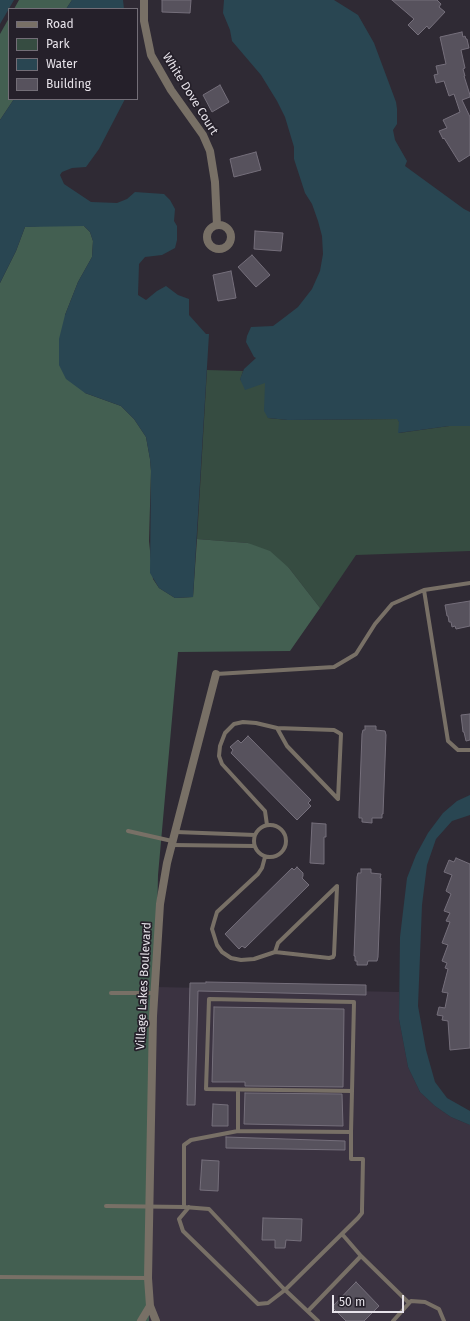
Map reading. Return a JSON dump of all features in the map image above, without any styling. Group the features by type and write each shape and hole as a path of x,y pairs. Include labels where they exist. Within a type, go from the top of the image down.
{"street":[{"name":"White Dove Court","path":"144,0 144,21 151,55 171,90 203,135 210,151 215,182 217,225"},
{"name":"Village Lakes Boulevard","path":"156,1321 150,1306 148,1278 154,993 160,904 167,863 216,674"},
{"path":"141,1321 150,1306"}],"lane":[{"path":"216,674 334,666 356,654 375,624 392,604 424,590 470,583"},
{"path":"424,590 448,742 458,750 470,750"},
{"path":"267,825 265,811 222,764 219,756 220,746 225,733 234,724 243,722 256,723 277,728 334,730 341,734 338,799 287,746 277,728"},
{"path":"267,825 277,827 284,834 286,839 284,850 276,856 265,856 260,854 254,846 255,835 258,830 267,825"},
{"path":"128,831 172,843 254,846"},
{"path":"175,832 255,835"},
{"path":"265,856 262,868 258,874 217,912 212,929 217,945 222,952 231,958 241,960 254,959 275,952 329,958 333,957 337,886 278,943 275,952"},
{"path":"111,993 154,993"},
{"path":"189,1208 179,1219 183,1231 258,1304 268,1303 285,1290 360,1216 362,1209 363,1159 351,1159 354,1002 209,999 206,1089 352,1092"},
{"path":"238,1090 238,1131"},
{"path":"184,1207 184,1145 186,1142 238,1131 352,1132"},
{"path":"106,1206 184,1207 209,1210 285,1290 318,1321"},
{"path":"342,1234 409,1304"},
{"path":"308,1311 362,1256"},
{"path":"0,1277 148,1278"},
{"path":"393,1321 411,1301 425,1302 439,1309 444,1321"}],"shaded area":[{"path":"156,987 399,992 399,1019 408,1067 420,1092 435,1106 451,1117 470,1125 470,1321 149,1321"}],"green space":[{"path":"19,0 72,0 67,8 15,8"},
{"path":"8,20 8,100 13,100 0,120 0,34"},
{"path":"84,226 90,232 93,241 92,257 78,282 65,315 85,393 121,406 134,419 146,437 151,471 149,541 153,579 159,588 175,598 193,597 197,539 248,543 270,551 289,568 320,608 290,651 178,652 158,875 149,1321 0,1321 0,283 16,251 25,227"},
{"path":"207,370 243,371 240,380 265,383 268,418 288,420 398,419 399,433 449,426 470,426 470,551 356,555 320,608 289,568 248,543 197,539"}],"water":[{"path":"0,0 14,0 8,8 0,24"},
{"path":"72,0 123,0 124,8 67,8"},
{"path":"224,0 334,0 358,15 374,43 396,102 397,124 393,130 395,140 407,161 405,166 470,212 470,426 449,426 398,433 399,422 397,419 288,420 268,418 264,411 265,383 245,390 240,379 244,369 256,358 246,342 251,327 273,326 298,307 312,289 320,271 323,254 322,236 318,221 312,204 305,193 294,159 294,147 285,117 261,75 232,41 230,30 223,13"},
{"path":"13,100 124,100 99,149 86,167 72,168 62,172 60,175 64,184 91,202 117,203 127,199 135,192 164,194 170,200 175,209 174,221 177,226 177,240 175,248 162,255 145,257 139,264 138,295 146,300 166,286 178,295 189,299 189,315 206,334 209,334 193,597 175,598 159,588 150,573 151,471 146,437 134,419 121,406 85,393 66,379 59,365 59,339 65,315 78,282 92,257 93,241 90,232 84,226 25,227 16,251 0,283 0,120"},
{"path":"470,795 470,815 452,821 436,839 427,865 422,905 418,1006 426,1050 435,1082 447,1098 470,1111 470,1125 451,1117 435,1106 420,1092 408,1067 399,1019 400,937 407,878 416,855 428,833 443,813 457,801"}],"building":[{"path":"162,0 191,0 190,13 162,12"},
{"path":"392,0 437,0 441,4 439,7 445,12 429,29 427,26 418,35 408,25 414,19"},
{"path":"462,32 463,37 465,36 467,39 469,48 461,50 465,68 463,69 464,76 470,95 470,97 462,100 470,117 470,155 459,162 439,131 447,128 443,120 460,112 454,94 449,96 444,81 436,83 434,75 438,74 436,66 446,64 440,37"},
{"path":"220,85 229,102 212,112 203,95"},
{"path":"256,152 261,170 234,177 230,159"},
{"path":"255,231 283,233 281,251 254,249"},
{"path":"252,255 270,275 256,287 238,267"},
{"path":"231,271 236,298 218,301 213,275"},
{"path":"470,601 470,626 456,629 455,626 452,627 447,616 445,605"},
{"path":"470,714 470,740 466,741 463,732 461,715"},
{"path":"365,726 376,726 376,730 385,731 386,735 383,814 382,818 372,818 372,823 362,822 362,818 359,818 362,734 363,730 365,730"},
{"path":"248,736 311,800 308,803 311,806 297,820 231,753 233,750 230,747 238,740 241,743"},
{"path":"312,823 326,824 326,837 324,837 324,864 310,863"},
{"path":"456,858 470,864 470,1048 450,1050 448,1021 442,1020 443,1016 437,1015 439,1007 445,1008 448,993 442,992 448,969 445,968 447,963 442,961 448,945 442,943 450,922 446,921 450,913 444,911 451,894 446,891 452,875 444,872 449,860 454,862"},
{"path":"297,867 303,873 302,878 309,885 245,948 242,946 239,949 225,934 292,868 294,870"},
{"path":"361,869 371,869 371,873 381,874 378,957 377,961 368,961 367,965 357,965 357,961 355,961 354,956 357,877 358,873 361,873"},
{"path":"190,983 366,985 366,995 198,991 195,1105 187,1105"},
{"path":"214,1007 344,1009 343,1087 245,1086 245,1082 212,1082"},
{"path":"245,1093 342,1094 343,1126 244,1124"},
{"path":"213,1104 228,1105 228,1126 212,1126"},
{"path":"226,1137 345,1141 345,1150 226,1148"},
{"path":"202,1160 219,1161 218,1191 200,1190"},
{"path":"263,1218 302,1219 301,1241 286,1240 285,1248 275,1248 275,1240 262,1240"},
{"path":"356,1282 379,1306 364,1321 346,1321 332,1307"}]}
